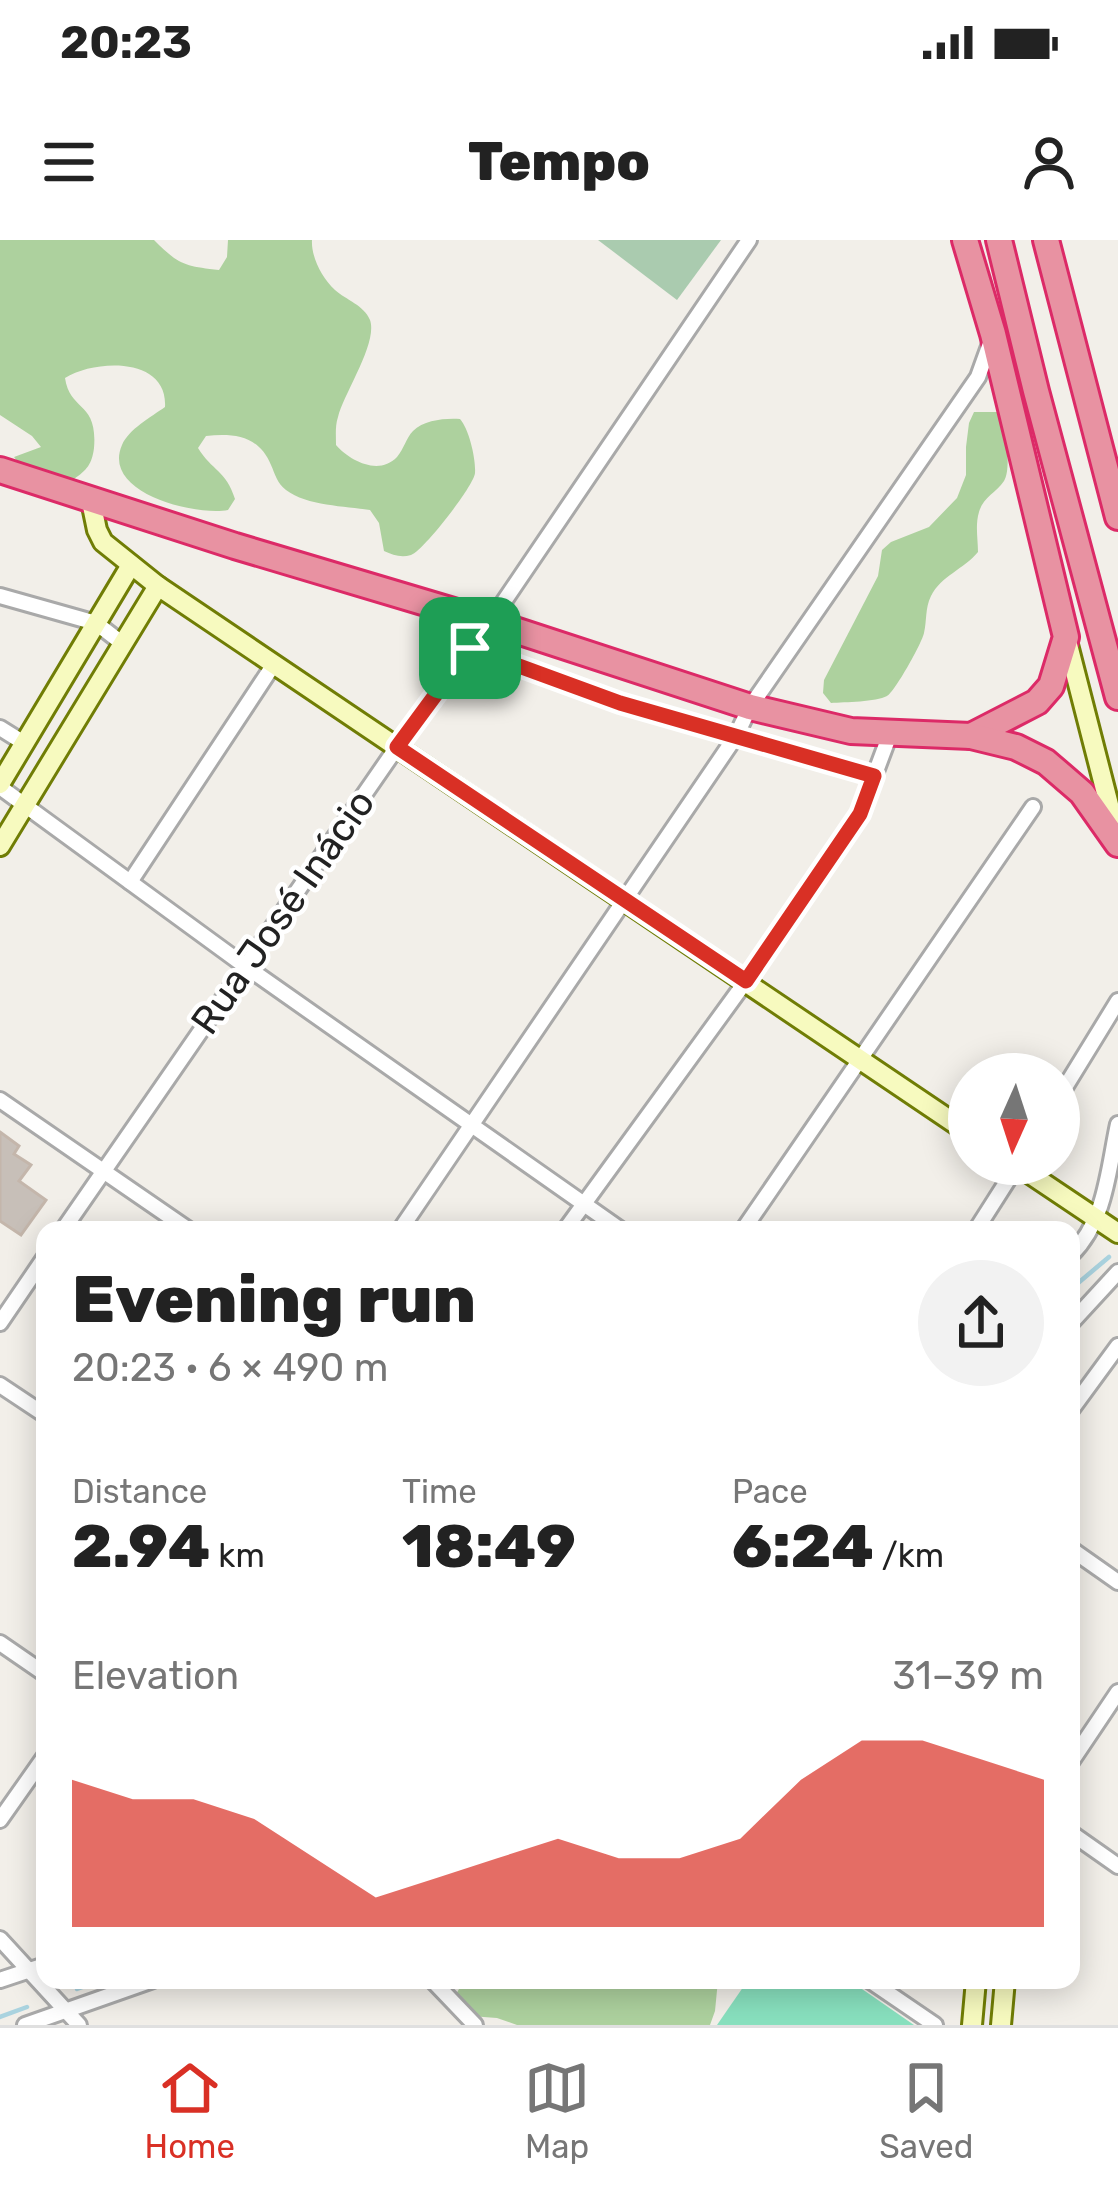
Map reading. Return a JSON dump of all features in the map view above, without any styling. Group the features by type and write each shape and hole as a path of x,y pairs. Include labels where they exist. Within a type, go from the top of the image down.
{"highway":[{"path":"965,240 993,334 1066,637 1051,686 1037,703 971,736"},
{"path":"999,240 1118,698"},
{"path":"1046,240 1118,517"},
{"path":"1036,391 1039,525"},
{"path":"0,470 750,707 851,731 971,736 1016,747 1046,762 1082,793 1118,843"}],"street":[{"name":"Rua José Inácio","path":"69,1221 397,747 490,622 748,240"},
{"path":"406,1221 978,377 993,334"},
{"path":"91,501 104,542 158,586 948,1119"},
{"path":"131,565 0,785 245,966 608,1221"},
{"path":"0,846 158,586"},
{"path":"0,596 96,623 123,644"},
{"path":"1066,637 1118,843"},
{"path":"470,648 620,703 874,776"},
{"path":"130,881 274,664"},
{"path":"0,728 25,743"},
{"path":"571,1221 746,981 860,814 890,734"},
{"path":"749,1221 1033,807"},
{"path":"1080,1063 1118,1001"},
{"path":"0,1100 176,1221"},
{"path":"1080,1246 1099,1217 1118,1124"},
{"path":"981,1221 1003,1185"},
{"path":"1049,1185 1118,1233"},
{"path":"0,1323 36,1270"},
{"path":"1080,1313 1118,1272"},
{"path":"1080,1398 1118,1346"},
{"path":"0,1385 36,1409"},
{"path":"1080,1555 1118,1582"},
{"path":"0,1643 36,1668"},
{"path":"1080,1749 1118,1692"},
{"path":"0,1820 36,1769"},
{"path":"1080,1839 1118,1865"},
{"path":"0,1939 36,1977"},
{"path":"0,1980 36,1968"},
{"path":"48,1989 79,2025"},
{"path":"26,2025 125,1989"},
{"path":"441,1989 475,2025"},
{"path":"882,1989 934,2025"},
{"path":"971,2025 975,1989"},
{"path":"1000,2025 1005,1989"}],"green space":[{"path":"0,240 154,240 183,263 219,270 227,257 228,240 312,240 315,260 326,280 370,320 365,354 338,417 336,445 357,461 382,465 397,457 418,427 435,420 460,419 473,452 472,480 426,542 404,556 384,551 379,523 370,510 295,495 280,484 260,448 236,436 206,436 198,448 231,489 235,499 228,510 174,505 138,488 119,462 130,434 165,407 163,391 143,371 111,366 65,378 72,397 92,422 94,448 86,469 74,479 25,471 14,457 41,447 0,415"},
{"path":"598,240 721,240 677,300"},
{"path":"974,412 1001,412 1008,457 1004,481 979,512 978,552 931,596 922,638 891,693 831,703 823,693 824,680 878,576 882,550 929,527 957,498 966,475"},
{"path":"459,1989 717,1989 710,2025 517,2025 497,2018 457,2015 454,1998"},
{"path":"742,1989 862,1989 914,2025 717,2025"}],"building":[{"path":"0,1132 19,1146 14,1154 31,1165 19,1181 46,1200 21,1235 0,1221"}],"waterway":[{"path":"1080,1281 1109,1257"},
{"path":"0,2017 27,2007"}],"route":[{"path":"470,648 620,703 874,776 860,814 746,981 397,747 470,648"}]}
